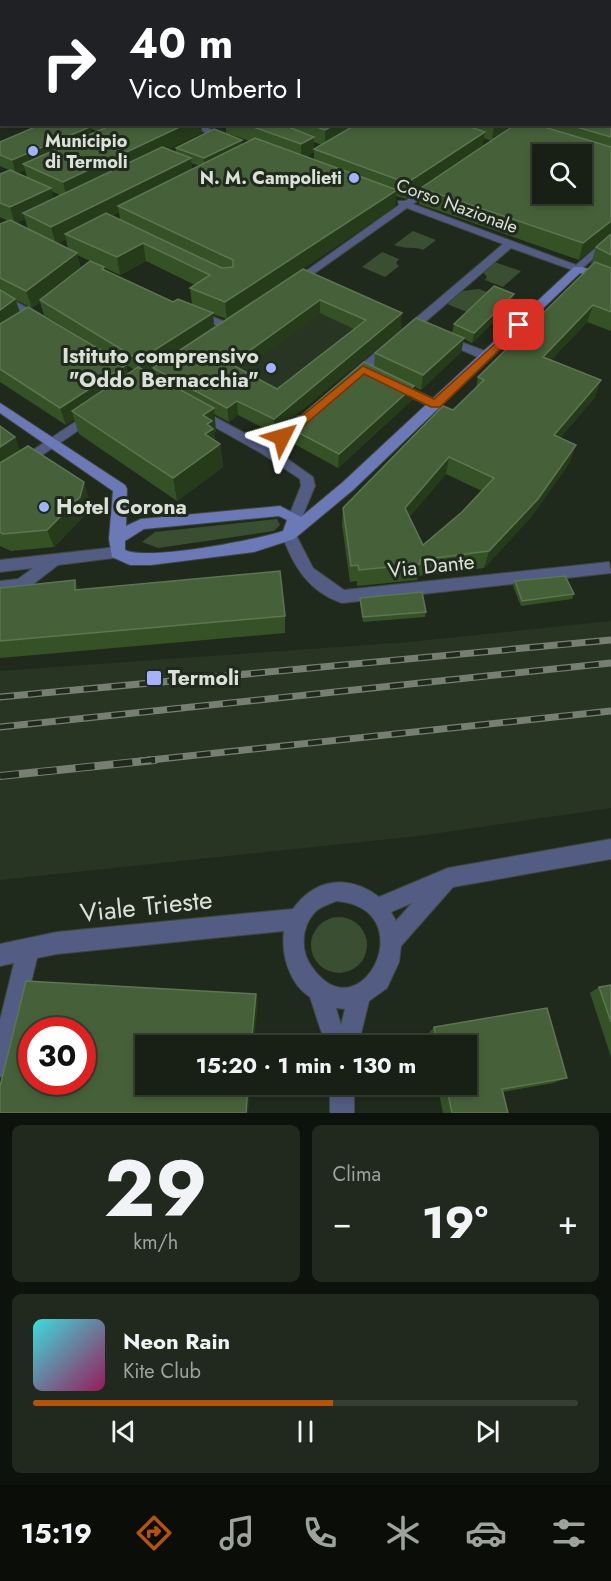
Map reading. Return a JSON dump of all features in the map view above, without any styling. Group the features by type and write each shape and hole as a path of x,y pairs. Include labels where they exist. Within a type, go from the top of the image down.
{"street":[{"path":"198,126 219,131 234,141"},
{"path":"204,138 219,131"},
{"path":"280,292 400,203 444,179"},
{"name":"Corso Nazionale","path":"400,203 611,281"},
{"path":"116,546 130,559 151,559 254,546 289,535 348,486 611,238"},
{"path":"345,384 373,374 418,327 509,244"},
{"path":"303,276 317,282"},
{"path":"0,296 52,327"},
{"path":"187,309 228,327"},
{"path":"418,327 486,356"},
{"path":"373,374 435,404"},
{"path":"0,479 105,406"},
{"path":"0,407 120,489 116,546"},
{"path":"188,407 266,450 306,477 308,486 289,535"},
{"path":"266,450 310,413"},
{"path":"0,566 53,561 116,546 141,524 280,511 295,518"},
{"name":"Via Dante","path":"289,535 296,555 316,583 342,597 610,566"},
{"path":"0,554 17,565"},
{"path":"0,587 22,585 53,561"},
{"path":"377,908 448,878 611,849"},
{"path":"391,942 448,878"},
{"path":"334,891 353,893 377,908 386,924 391,942 391,954 377,984 359,996 339,999 319,992 303,978 294,959 292,938 298,919 317,897 334,891"},
{"name":"Viale Trieste","path":"0,955 57,943 298,919"},
{"path":"0,1066 28,950"},
{"path":"319,992 333,1035"},
{"path":"350,1035 359,996"},
{"path":"342,1095 342,1113"}],"shaded area":[{"path":"413,231 436,240 423,250 394,245"},
{"path":"382,252 399,259 396,263 399,266 385,277 362,267"},
{"path":"494,262 521,271 503,287 485,280 487,277 483,272"},
{"name":"Istituto comprensivo \"Oddo Bernacchia\"","path":"306,284 404,328 272,434 173,378"},
{"path":"479,289 493,294 472,314 447,304 462,291"},
{"path":"277,519 280,525 274,531 158,548 142,542 155,532"},
{"path":"611,621 611,808 419,836 0,880 0,671 409,642"},
{"path":"333,917 345,917 359,925 367,939 365,956 359,965 345,973 333,973 316,961 311,951 311,939 323,922"}],"building":[{"path":"37,126 90,127 12,160 0,155 0,142"},
{"path":"109,126 182,126 63,182 23,164"},
{"path":"251,126 286,126 314,137 301,144"},
{"path":"314,126 332,126 325,130"},
{"path":"354,126 467,126 485,132 407,183 314,149"},
{"path":"513,126 541,126 611,147 611,221 583,243 421,188"},
{"path":"573,126 611,126 611,137"},
{"path":"214,129 242,140 204,158 176,148"},
{"path":"255,138 397,190 225,302 190,288 210,275 143,243 117,257 65,234 106,213 222,268 233,267 233,260 118,206"},
{"path":"162,147 191,158 51,227 23,213"},
{"path":"10,170 51,188 10,207 0,203 0,174"},
{"path":"10,220 77,253 26,291 0,278 0,224"},
{"path":"611,234 611,255 596,247"},
{"path":"90,261 104,267 102,269 173,302 178,299 213,313 139,360 40,300"},
{"path":"595,262 611,268 611,312 593,305 543,357 601,380 554,435 576,445 538,499 489,551 420,560 420,564 359,570 358,565 351,566 343,508 443,406 453,410 484,380 478,377","holes":["449,457 494,478 462,512 423,545 405,508"]},
{"path":"303,269 402,313 274,419 237,401 227,408 153,368","holes":["320,300 366,320 277,389 231,364"]},
{"path":"494,286 514,294 474,333 454,324"},
{"path":"0,290 15,299 0,310"},
{"path":"28,307 126,365 60,408 0,369 0,324"},
{"path":"416,318 464,338 423,375 375,353"},
{"path":"364,362 414,386 339,454 288,427"},
{"path":"138,367 214,408 203,415 212,421 207,424 213,429 205,434 220,444 173,478 72,411"},
{"path":"0,426 15,437 0,447"},
{"name":"Hotel Corona","path":"28,446 84,482 80,497 47,530 3,534 0,532 0,463"},
{"name":"Termoli","path":"280,571 285,616 0,641 0,588 75,580 75,590"},
{"path":"565,576 574,594 522,601 515,581"},
{"path":"422,592 426,612 363,617 360,598"},
{"path":"26,981 256,994 252,1035 135,1035 135,1095 247,1095 246,1113 0,1113 0,1086"},
{"path":"611,985 611,1022 599,987"},
{"path":"547,1008 567,1078 502,1089 508,1113 452,1113 448,1095 477,1095 477,1035 436,1035 434,1027"}],"railway":[{"path":"0,697 611,640"},
{"path":"0,727 611,663"},
{"path":"141,761 611,711"},
{"path":"0,776 155,760"}],"place":[{"name":"Municipio di Termoli","path":"33,151"},
{"name":"N. M. Campolieti","path":"354,178"},
{"name":"Istituto comprensivo \"Oddo Bernacchia\"","path":"271,368"},
{"name":"Hotel Corona","path":"44,507"},
{"name":"Termoli","path":"154,678"}],"route":[{"path":"282,437 363,369 435,404 519,325"}]}
